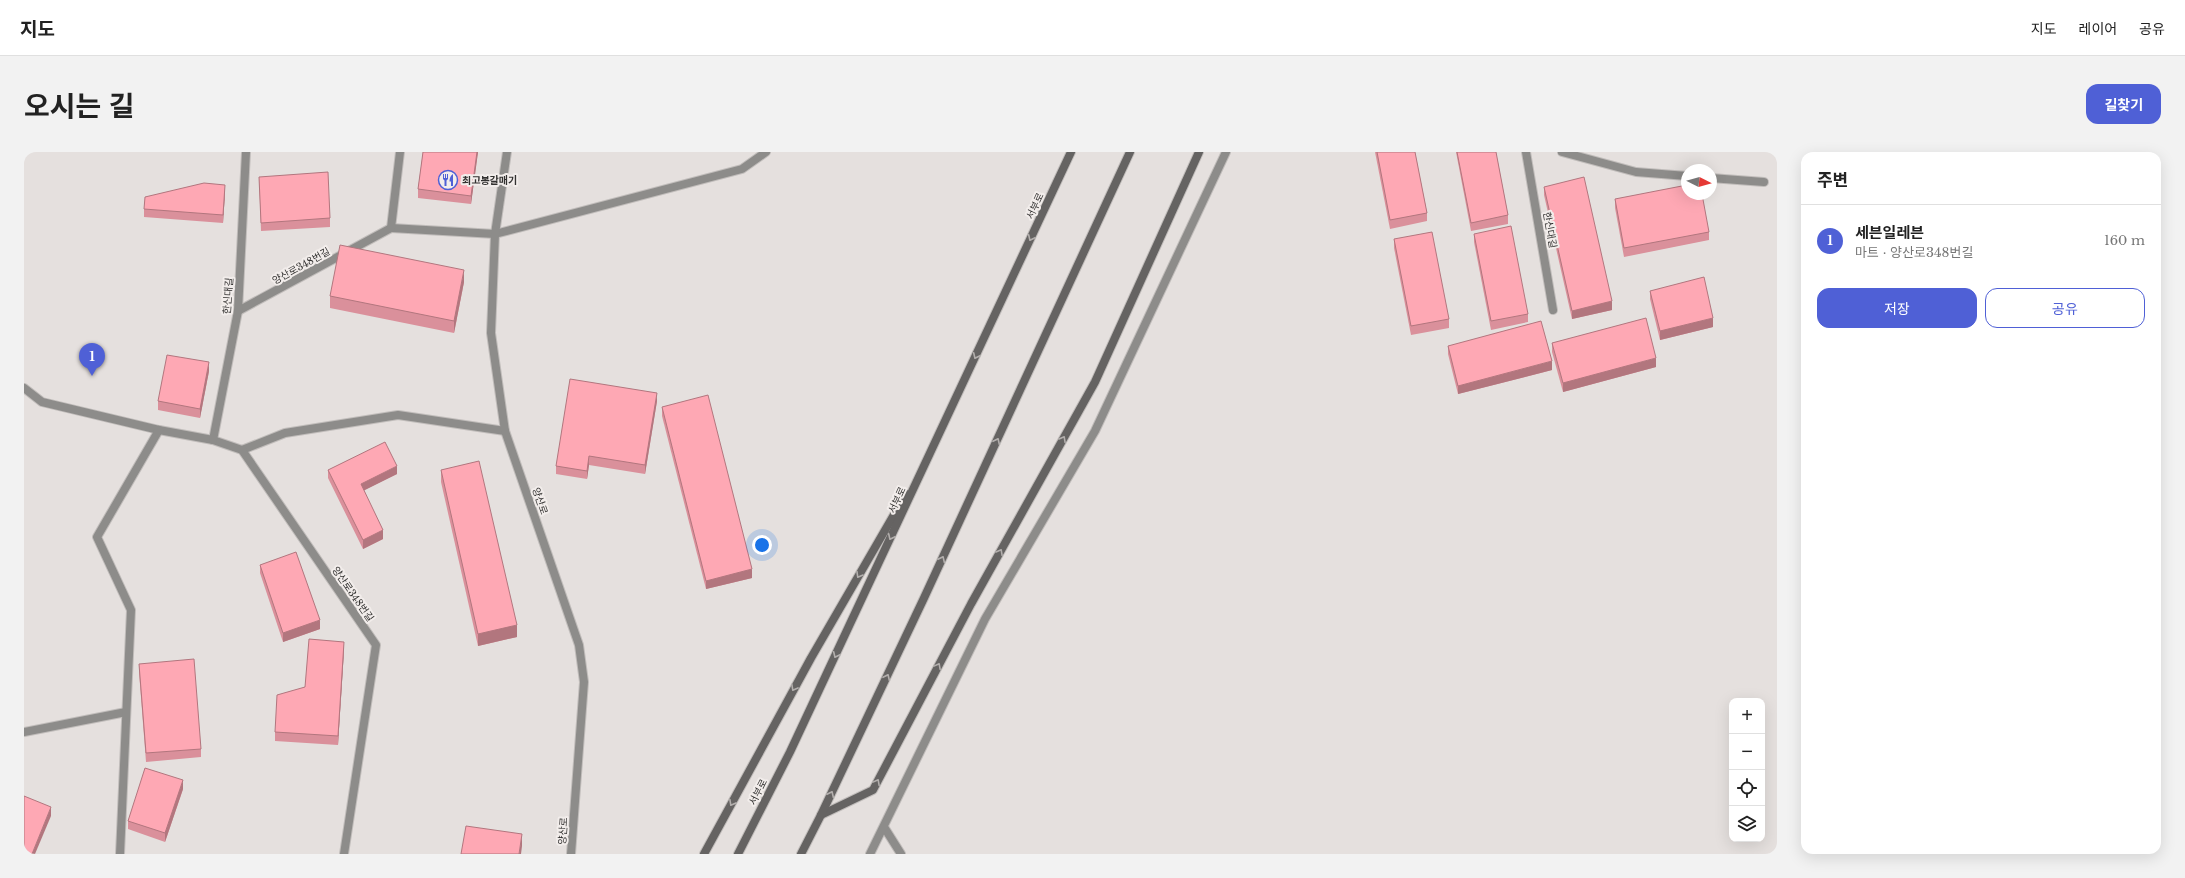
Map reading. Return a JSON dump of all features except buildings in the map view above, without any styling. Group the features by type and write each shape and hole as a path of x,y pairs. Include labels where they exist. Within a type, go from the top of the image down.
{"main road":[{"name":"서부로","path":"738,854 790,752 1071,152"},
{"path":"801,854 924,598 1130,152"},
{"path":"821,815 873,790 971,604 1095,382 1199,152"},
{"path":"704,854 811,658 934,445"}],"street":[{"name":"한신대길","path":"213,440 238,311 246,152"},
{"path":"400,152 391,228 495,234 742,169 766,152"},
{"name":"양산로","path":"507,152 495,234 491,333 505,431 579,645 584,682 571,854"},
{"path":"870,854 985,619 1095,431 1226,152"},
{"name":"한신대길","path":"1526,152 1553,310"},
{"path":"1562,152 1636,172 1681,176"},
{"path":"1717,178 1764,182"},
{"name":"양산로348번길","path":"238,311 391,228"},
{"path":"24,388 42,402 159,430 213,440 242,450 285,433 398,415 505,431"},
{"path":"120,854 130,610 97,537 159,430"},
{"name":"양산로348번길","path":"242,450 376,645 344,854"},
{"path":"24,732 126,712"},
{"path":"884,827 901,854"}],"place":[{"name":"최고봉갈매기","path":"448,180"},
{"name":"세븐일레븐","path":"92,376"}]}
